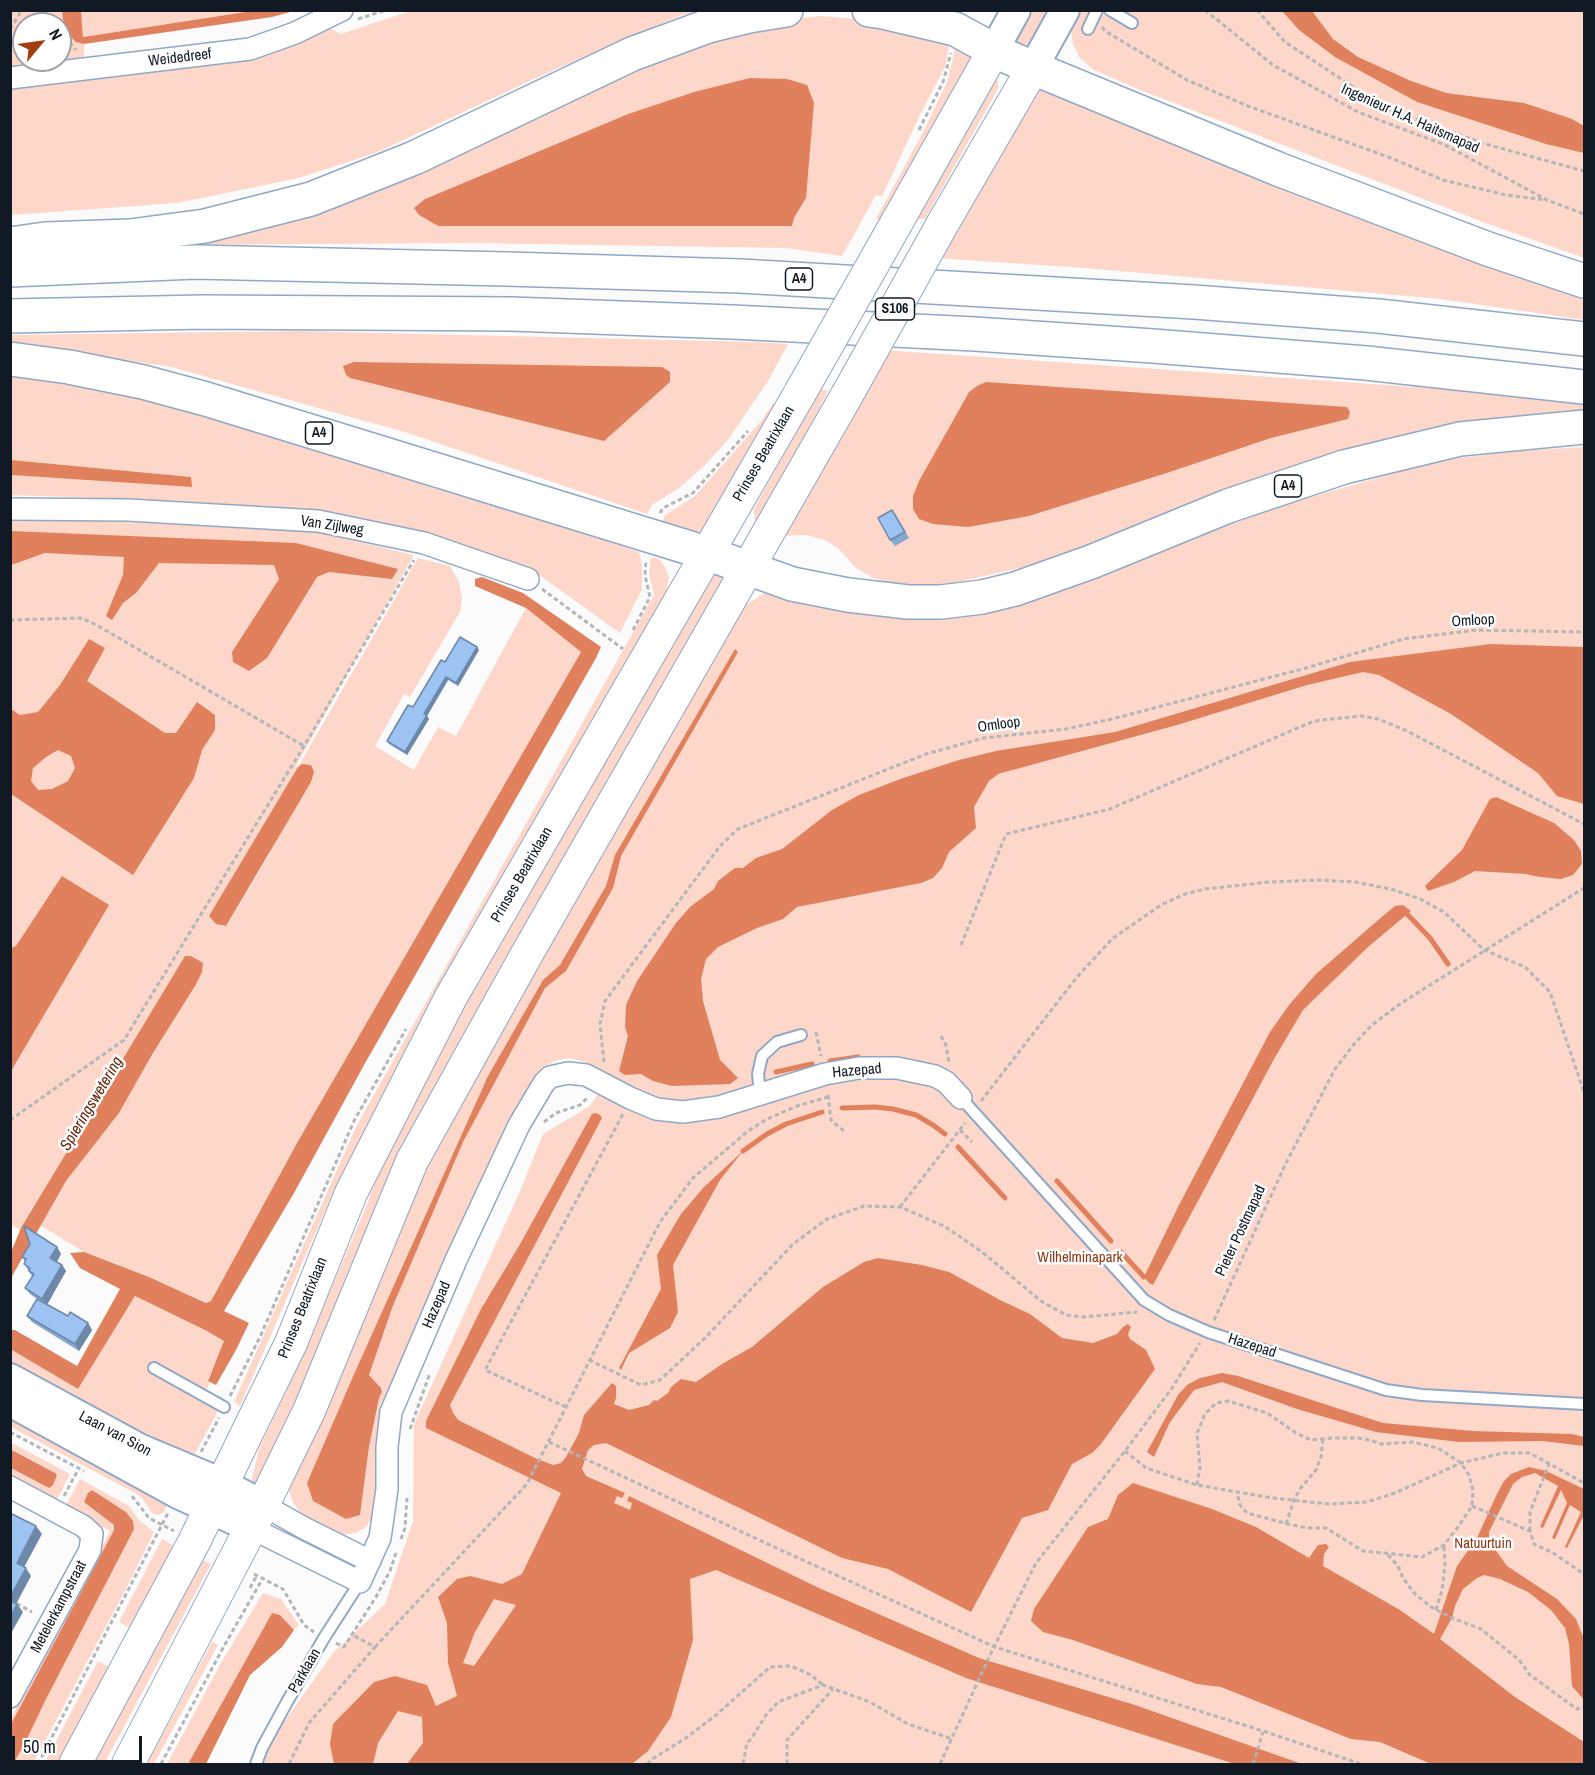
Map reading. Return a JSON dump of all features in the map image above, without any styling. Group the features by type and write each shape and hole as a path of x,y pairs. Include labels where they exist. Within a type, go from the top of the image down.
{"highway":[{"path":"10,244 45,239 130,236 205,226 311,199 414,158 632,54 708,26 786,10"},
{"path":"869,10 955,29 1033,68 1278,169 1488,249 1584,281"},
{"name":"A4","path":"10,270 195,262 740,276 1017,290 1378,316 1584,339"},
{"path":"10,316 203,312 488,314 732,322 975,334 1153,346 1366,363 1584,387"},
{"name":"A4","path":"10,359 69,367 143,382 206,399 706,553 792,584 877,600 941,603 1015,589 1090,562 1228,506 1344,467 1460,439 1584,427"}],"main road":[{"name":"Prinses Beatrixlaan","path":"75,1764 216,1496 291,1343 351,1192 451,997 800,393 994,50"},
{"name":"S106","path":"748,568 1033,68"},
{"path":"128,1764 309,1411 412,1161 528,952 748,568"}],"street":[{"name":"Weidedreef","path":"10,78 250,49 295,33 342,10"},
{"name":"Prinses Beatrixlaan","path":"994,50 1016,10"},
{"name":"S106","path":"1033,68 1065,10"},
{"name":"Van Zijlweg","path":"10,509 128,510 318,521 424,543 528,579"},
{"name":"Hazepad","path":"360,1582 380,1538 387,1489 387,1447 391,1412 456,1260 519,1125 550,1077 568,1073 586,1075 593,1088 630,1098 656,1109 683,1112 719,1107 825,1074 859,1068 897,1068 934,1076 946,1082 967,1105"},
{"name":"Laan van Sion","path":"10,1378 141,1449 216,1496"},
{"name":"Laan van Sion","path":"10,1402 134,1470 216,1496"},
{"name":"Metelerkampstraat","path":"10,1488 83,1526 92,1534 90,1550 10,1697"},
{"path":"216,1496 257,1516 360,1582"},
{"path":"257,1516 304,1528 370,1561"}],"lane":[{"path":"1110,10 1132,23"},
{"path":"1088,29 1096,13"},
{"path":"760,1094 758,1074 762,1056 777,1042 801,1035"},
{"name":"Hazepad","path":"967,1105 1144,1300 1155,1308 1208,1332 1386,1390 1422,1395 1584,1404"},
{"path":"154,1368 224,1407"},
{"name":"Parklaan","path":"256,1764 262,1748 324,1638 360,1582"}],"path":[{"path":"10,29 22,10"},
{"name":"Ingenieur H.A. Haitsmapad","path":"1205,10 1273,65 1358,112 1445,145 1547,200 1584,214"},
{"path":"1212,10 1212,15"},
{"path":"1257,10 1285,42 1387,109 1482,143 1584,171"},
{"path":"1096,13 1105,31 1187,80 1248,106 1391,158 1443,180 1506,195 1547,200"},
{"path":"915,138 943,82 955,29"},
{"name":"Prinses Beatrixlaan","path":"629,638 650,597 645,575 646,556 663,508 693,492 755,424"},
{"path":"10,1120 124,1040 304,746 424,543"},
{"path":"528,579 624,649"},
{"path":"10,620 82,618 304,746"},
{"name":"Omloop","path":"593,1088 604,1062 600,1024 604,1001 720,846 738,829 926,754 984,738 1066,729 1112,719 1306,668 1403,639 1476,630 1584,632"},
{"path":"960,945 1006,834 1110,809 1314,721 1361,716 1378,719 1405,730 1584,824"},
{"path":"900,1208 960,1130 967,1105 1112,939 1161,905 1185,894 1205,889 1269,882 1318,880 1355,882 1401,892 1420,899 1444,912 1484,950 1525,967 1550,992 1584,1092"},
{"name":"Pieter Postmapad","path":"952,1739 990,1655 1036,1563 1172,1388 1208,1332 1286,1163 1335,1069 1355,1042 1372,1025 1400,1004 1584,888"},
{"path":"941,1036 946,1045 950,1064 946,1082"},
{"path":"540,1125 556,1113 580,1105 593,1088"},
{"path":"289,1764 309,1724 375,1647 527,1484 660,1222 693,1178 748,1131 767,1119 828,1096"},
{"path":"566,1407 485,1370 624,1113"},
{"path":"960,1130 972,1142"},
{"path":"590,1360 641,1385 660,1380 706,1337 793,1244 827,1219 864,1206 900,1208 944,1226 982,1252 1041,1302 1066,1316 1084,1317 1130,1313 1155,1308"},
{"path":"408,1434 412,1418 434,1365"},
{"path":"1197,1485 1200,1468 1197,1433 1204,1414 1216,1403 1228,1401 1267,1413 1296,1433 1311,1440 1358,1438 1381,1444 1412,1442 1438,1448 1461,1463 1469,1475 1473,1491 1472,1506 1444,1545 1422,1557 1363,1551 1326,1528 1306,1528 1247,1513 1240,1505 1237,1492"},
{"path":"10,1432 90,1474"},
{"path":"1286,1524 1294,1500 1316,1470 1324,1439"},
{"path":"549,1442 995,1647 1361,1764"},
{"path":"1125,1451 1146,1468 1197,1485 1330,1504 1367,1502 1395,1493 1461,1463 1503,1453 1530,1453 1584,1483"},
{"path":"1549,1464 1530,1512 1530,1531 1534,1544 1554,1553 1584,1574"},
{"path":"56,1511 79,1468"},
{"path":"401,1538 405,1528 407,1495"},
{"path":"38,1764 162,1525 149,1518 132,1496"},
{"path":"1472,1506 1530,1531"},
{"path":"1436,1610 1442,1590 1445,1566 1444,1545"},
{"path":"160,1764 263,1578 283,1589 304,1625 344,1647 376,1597 390,1571 397,1549"},
{"path":"1388,1555 1398,1566 1402,1578 1415,1594 1441,1613 1481,1629 1519,1660 1530,1675 1577,1709 1584,1706"},
{"path":"250,1588 257,1575"},
{"path":"10,1600 32,1612"},
{"path":"351,1634 375,1647"},
{"path":"100,1646 105,1649"},
{"path":"647,1764 717,1716 770,1667 791,1666 811,1675 823,1685 870,1702 908,1724 952,1739 940,1764"},
{"path":"743,1764 747,1743 778,1702 823,1685"},
{"path":"787,1764 787,1740 833,1689"},
{"path":"1253,1764 1263,1731"}],"green space":[{"path":"1091,10 1584,11 1584,258 1491,225 1140,90 1092,69 1080,58 1073,44 1071,31 1073,15"},
{"path":"10,11 62,11 12,12 12,67"},
{"path":"81,11 252,11 83,37"},
{"path":"410,11 699,11 682,15 620,41 378,152 299,178 177,203 11,215 11,87 80,81 194,64 328,27 341,34"},
{"path":"1028,11 1054,11 1026,60 1004,51"},
{"path":"820,16 898,22 951,36 945,67 882,196 876,195 842,256 787,248 470,243 142,245 644,57 756,23","holes":["694,92 806,198 792,226 438,226 419,215 425,199 628,114"]},
{"path":"958,38 984,49 881,220 876,219 947,82"},
{"path":"72,39 84,44 84,58 72,59"},
{"path":"1039,78 1584,289 1584,320 1441,299 1085,268 935,258"},
{"path":"998,80 998,89 925,219 917,219 956,136 994,82"},
{"path":"297,331 788,344 768,381 727,441 679,488 652,505 647,514 408,433 171,367 11,344 10,335","holes":["346,375 604,441 350,378"]},
{"path":"883,350 1516,394 1584,402 1584,414 1097,542 1041,563 941,586 911,588 873,578 856,568 838,548 825,540 806,535 775,536","holes":["977,386 1348,419 1271,438 1029,516 919,481 969,392"]},
{"path":"11,373 65,379 198,410 436,489 564,526 639,552 642,565 642,589 620,633 531,569 350,518 185,501 11,495 11,475 191,487 191,477 11,460"},
{"path":"820,389 828,391 760,526 755,524 754,509"},
{"path":"773,403 776,404 707,529 689,532 662,523 665,515 695,496 762,420"},
{"name":"Wilhelminapark","path":"1584,447 1584,1764 254,1764 333,1653 385,1604 413,1521 414,1424 521,1189 543,1134 590,1106 605,1084 590,1064 571,1058 558,1060 543,1067 535,1076 517,1110 380,1428 376,1452 377,1498 374,1515 366,1527 356,1533 343,1535 304,1517 293,1502 288,1487 413,1191 539,957 583,889 746,605 766,592 1055,590 1146,558 1273,508 1412,468 1460,458","holes":["369,1376 381,1388 369,1447 360,1515"]},
{"path":"10,517 308,530 414,555 296,766 298,767 418,558 450,566 459,582 462,598 460,612 410,697 404,694 375,746 414,770 438,727 456,736 526,608 581,652 297,1143 211,1301 207,1303 149,1277 84,1252 40,1225 66,1181 119,1113 195,986 24,1232 11,1225","holes":["302,764 269,855 226,926 221,926 298,767"]},
{"path":"651,557 659,559 669,578 663,605 373,1126 338,1181 240,1406 234,1402 356,1127 654,595 649,574"},
{"path":"710,565 734,572 264,1476 255,1484 251,1483 259,1449 298,1367 367,1204 402,1107"},
{"path":"135,1296 225,1341 202,1400 219,1409 190,1463 11,1374 10,1348 78,1389"},
{"path":"10,1418 168,1503 164,1512 158,1515 152,1513 142,1498 135,1493 11,1427"},
{"path":"10,1442 70,1474 56,1502 11,1478 11,1468 49,1488 50,1470 11,1449"},
{"path":"80,1479 129,1506 139,1520 154,1532 33,1764 13,1764 133,1521 126,1512 92,1490 109,1521 114,1525 114,1530 11,1724 11,1718 110,1531 65,1507"},
{"path":"162,1539 178,1548 162,1579 139,1610 130,1628 119,1622"},
{"path":"196,1557 211,1564 104,1764 87,1764"},
{"path":"263,1593 281,1599 299,1625 294,1630 280,1615 272,1613 188,1764 167,1764 221,1663"},
{"path":"212,1642 218,1645 154,1764 147,1764"},
{"path":"98,1661 109,1667 65,1764 44,1764"}],"shaded area":[{"path":"81,11 83,37 252,11 294,11 272,17 84,44 72,38 72,12 62,12"},
{"path":"1282,11 1312,11 1333,39 1358,57 1411,81 1446,93 1524,103 1572,119 1584,126 1584,153 1546,144 1417,102 1335,57 1299,30"},
{"path":"750,78 787,79 807,85 814,103 806,198 792,226 438,226 419,215 414,208 425,199 628,114 694,92"},
{"path":"354,362 662,367 670,372 670,382 604,441 350,378 346,375 343,366"},
{"path":"986,382 1347,407 1350,412 1348,419 1271,438 1029,516 968,527 933,524 919,519 913,509 913,496 919,481 969,392"},
{"path":"11,460 191,477 192,487 11,475"},
{"path":"11,531 296,543 398,569 392,579 329,572 317,577 267,658 249,671 233,662 232,652 279,579 274,565 159,563 136,593 123,603 112,620 106,616 123,575 124,557 45,553 11,565"},
{"path":"482,577 523,593 601,647 596,658 364,1065 294,1193 224,1311 249,1323 216,1385 208,1381 224,1341 135,1296 78,1389 12,1350 11,1330 15,1330 77,1366 120,1289 80,1268 70,1253 84,1252 149,1277 206,1303 211,1301 297,1143 581,652 526,608 475,586 475,579"},
{"path":"89,639 105,648 87,681 165,733 176,733 197,702 215,715 215,730 202,750 194,778 133,875 11,794 11,709 20,715 38,712 60,685","holes":["58,750 71,756 75,768 68,781 52,789 38,790 31,781 33,768"]},
{"path":"1491,644 1584,647 1584,804 1557,796 1538,773 1451,714 1379,675 1363,672 1307,685 1177,725 998,774 989,781 974,807 976,828 949,852 942,868 933,878 921,883 797,907 783,919 757,928 718,947 706,959 701,979 703,1001 720,1060 738,1078 730,1084 672,1086 653,1081 641,1074 625,1075 619,1071 628,1036 625,1027 626,1005 637,981 676,923 690,907 714,889 718,881 735,868 743,868 756,858 782,849 832,810 859,795 959,760 996,751 1115,732 1350,662"},
{"path":"735,649 738,652 621,856 613,888 566,971 545,988 463,1142 392,1308 369,1375 382,1392 369,1447 360,1515 346,1519 313,1501 307,1483 355,1372 488,1076 543,980 560,965 606,886 615,855"},
{"path":"302,764 311,765 314,772 311,782 226,926 216,924 209,916 298,767"},
{"path":"1496,797 1554,823 1574,840 1581,851 1582,864 1573,875 1561,879 1475,871 1454,882 1428,891 1425,886 1462,850 1490,799"},
{"path":"62,876 109,905 11,1071 11,948 16,946"},
{"path":"1403,905 1411,911 1368,947 1303,1010 1274,1059 1153,1285 1149,1283 1144,1277 1179,1205 1270,1032 1289,1005 1316,974 1395,906"},
{"path":"185,956 191,956 203,963 202,972 195,986 119,1113 66,1181 11,1278 11,1252 21,1228"},
{"path":"596,1113 602,1118 450,1405 458,1420 535,1458 553,1465 561,1463 579,1433 584,1415 612,1383 616,1386 614,1404 629,1410 649,1405 668,1393 671,1387 681,1379 696,1382 752,1347 823,1287 864,1262 878,1258 949,1272 1030,1314 1062,1338 1093,1343 1117,1334 1128,1324 1131,1327 1128,1334 1130,1339 1146,1350 1155,1369 1101,1444 1092,1453 1072,1464 1048,1510 1022,1518 971,1612 888,1569 842,1558 606,1443 594,1445 588,1450 582,1469 586,1476 625,1493 622,1498 617,1496 614,1503 630,1510 632,1503 627,1501 629,1496 819,1588 979,1658 1135,1705 1302,1764 1235,1764 966,1678 716,1570 690,1579 693,1640 671,1717 648,1751 632,1764 407,1764 423,1743 422,1717 398,1711 378,1743 373,1764 334,1764 330,1744 333,1724 374,1682 395,1676 427,1685 436,1706 457,1696 448,1663 447,1623 438,1597 457,1579 470,1576 502,1584 522,1574 561,1493 426,1428 426,1421 481,1309 519,1246 592,1114","holes":["494,1599 516,1605 474,1666 463,1663 475,1632"]},
{"path":"743,1151 720,1180 673,1265 678,1312 670,1328 629,1353 621,1370 619,1368 661,1289 657,1255 681,1214 704,1187"},
{"path":"1222,1373 1238,1376 1383,1423 1473,1431 1572,1434 1584,1437 1584,1446 1543,1441 1459,1442 1376,1432 1297,1409 1222,1382 1194,1390 1170,1422 1154,1457 1147,1452 1178,1395 1187,1385 1200,1378"},
{"path":"10,1449 55,1473 57,1475 53,1485 49,1488 11,1468"},
{"path":"1529,1467 1546,1471 1584,1489 1584,1515 1567,1548 1565,1547 1581,1512 1570,1505 1555,1539 1552,1538 1567,1503 1561,1490 1543,1528 1540,1527 1558,1486 1535,1473 1522,1477 1513,1484 1489,1532 1489,1541 1507,1566 1557,1599 1576,1619 1584,1639 1584,1700 1572,1686 1569,1644 1565,1628 1551,1610 1528,1592 1500,1579 1484,1575 1463,1589 1452,1618 1440,1639 1515,1697 1584,1742 1584,1764 1431,1764 1380,1742 1351,1739 1221,1687 1197,1684 1073,1640 1043,1632 1031,1621 1034,1609 1088,1527 1108,1519 1118,1495 1133,1483 1212,1509 1256,1527 1309,1558 1318,1545 1326,1544 1329,1547 1324,1554 1323,1566 1400,1610 1434,1634 1457,1566 1477,1538 1504,1481 1511,1474"},
{"path":"92,1490 126,1512 133,1521 134,1529 24,1745 11,1764 11,1724 114,1530 114,1525 84,1502"},
{"path":"272,1613 280,1615 294,1630 282,1647 250,1675 206,1764 188,1764"}],"building":[{"path":"892,510 905,532 890,540 878,518"},
{"path":"460,637 477,647 456,683 446,677 405,752 387,741 408,705 413,707 441,660 445,662"},
{"path":"24,1226 57,1247 50,1258 62,1265 42,1299 25,1288 34,1274 24,1264 26,1259 22,1257 30,1244"},
{"path":"37,1299 68,1316 70,1312 88,1323 75,1344 27,1316"},
{"path":"10,1513 36,1526 17,1563 26,1568 10,1597"},
{"path":"10,1601 17,1604 10,1617"}],"waterway":[{"path":"1407,914 1430,938 1448,964"},
{"path":"830,1061 858,1057"},
{"path":"776,1072 812,1064"},
{"path":"842,1108 893,1109 916,1115 945,1134"},
{"path":"743,1151 786,1124 822,1112"},
{"path":"958,1147 1005,1198"},
{"path":"1057,1181 1111,1241"},
{"path":"1121,1252 1144,1277"}],"water label":[{"name":"Spieringswetering","path":"92,1104"}],"park label":[{"name":"Natuurtuin","path":"1483,1544"}]}
